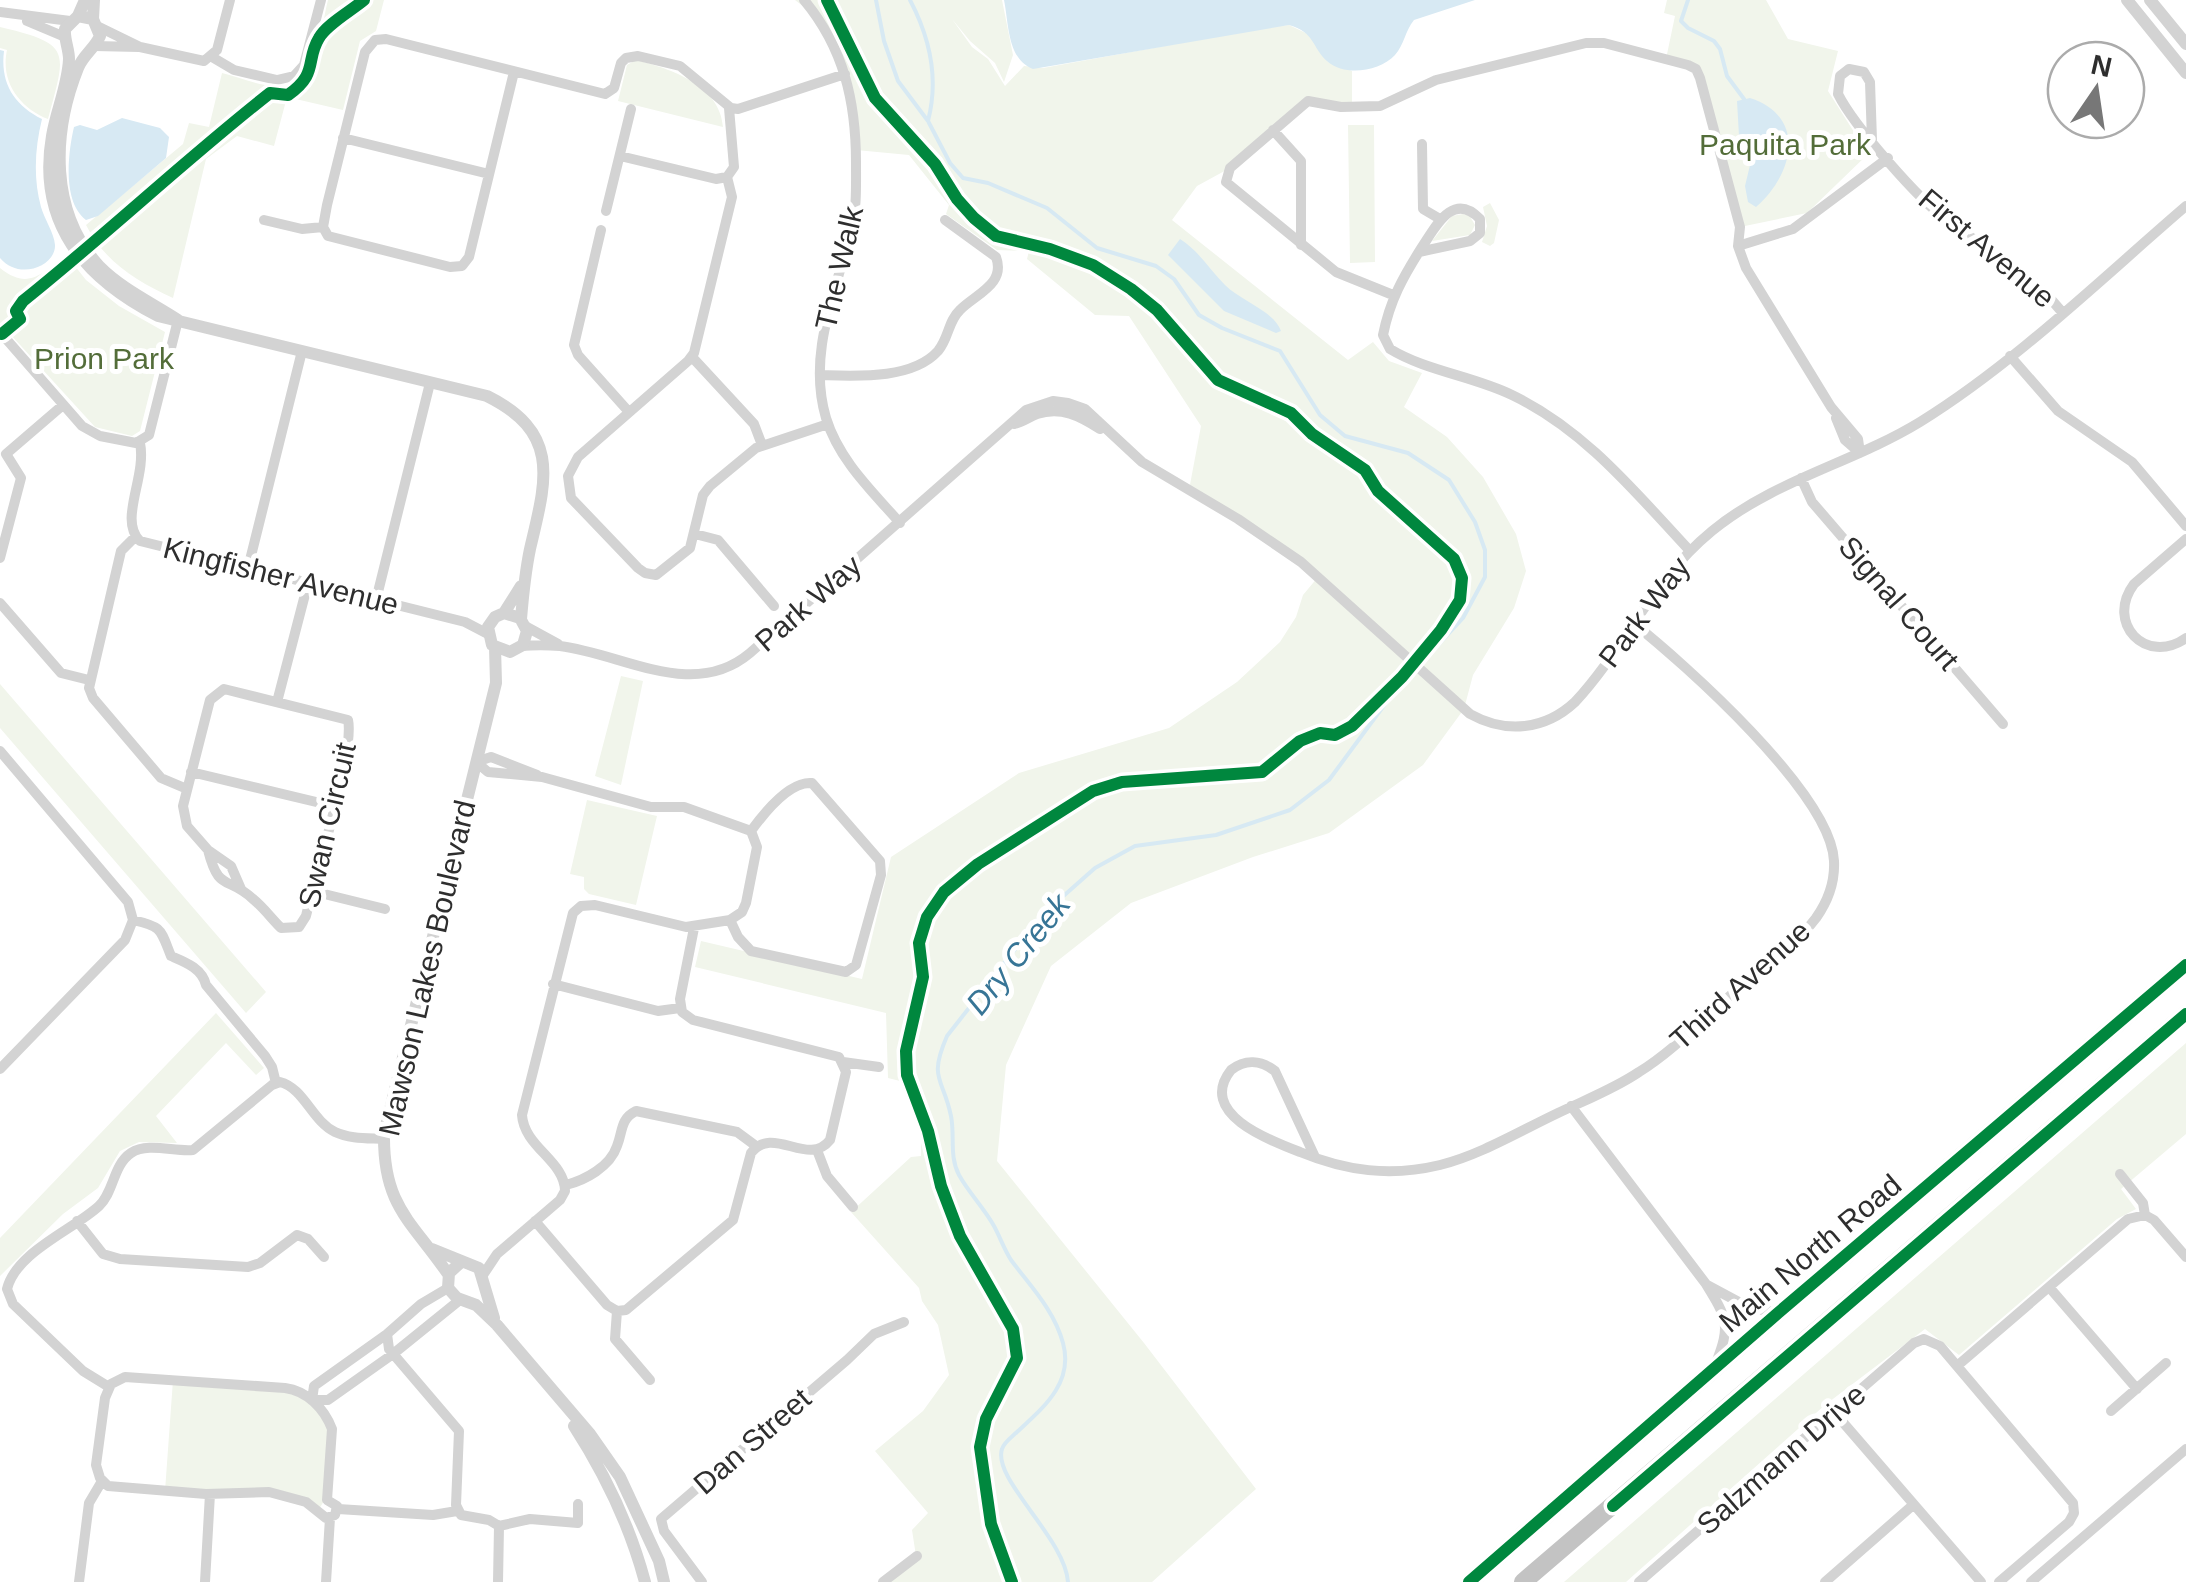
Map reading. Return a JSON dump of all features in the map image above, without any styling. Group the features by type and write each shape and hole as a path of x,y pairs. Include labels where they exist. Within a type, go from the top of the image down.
{"highway":[{"name":"Main North Road","path":"1470,1582 1714,1368 2186,966"},
{"name":"Main North Road","path":"1523,1582 2186,1014"}],"street":[{"path":"85,0 66,40 68,68 55,116 48,168 50,190 68,242 98,277 158,316 498,402 524,420 542,452 546,474 524,579 526,638 517,649 504,652 495,647 489,628 504,614 524,579"},
{"path":"94,0 100,36 77,70 61,140 59,171 66,209 79,239 102,268 178,320"},
{"path":"212,56 230,0"},
{"path":"212,56 234,70 278,80 294,76 304,66 321,0"},
{"name":"The Walk","path":"804,0 828,34 845,74 856,123 855,213 824,335 820,375 828,424 851,468 900,523"},
{"path":"2127,0 2186,73"},
{"path":"2155,3 2186,44"},
{"path":"0,12 96,23 140,47"},
{"path":"17,16 78,50 140,47 197,61 212,56"},
{"path":"323,227 365,52 375,40 386,39 605,94 614,88 621,63 638,56 686,70 729,108 738,109 845,74"},
{"path":"1393,295 1336,272 1226,182 1230,168 1308,101 1342,107 1380,106 1436,80 1586,43 1604,42 1688,65 1698,72 1740,227 1738,246 1751,278 1831,406 1845,440 1860,453"},
{"name":"First Avenue","path":"1872,140 1870,82 1864,72 1849,70 1840,76 1838,94 1846,110 1872,140 1934,210 2024,271 2062,312"},
{"path":"323,227 334,238 458,268 469,257 514,72"},
{"path":"620,156 716,180 727,177 734,167 729,108"},
{"path":"606,211 632,109"},
{"path":"1274,130 1301,161 1302,245"},
{"path":"343,138 489,174"},
{"path":"1422,144 1423,209 1440,218"},
{"path":"1738,246 1793,230 1888,158"},
{"path":"727,177 732,197 692,357 574,461 568,476 571,498 638,568 651,575 665,570 690,548 704,492 746,455 762,445 828,424"},
{"name":"Park Way","path":"523,623 563,646 678,675 720,671 741,660 1013,424 1059,406 1110,435 1156,472 1286,551 1464,709 1484,720 1517,727 1544,722 1580,697 1632,622 1690,550 1730,516 1768,493 1860,453 1939,410 2010,356 2186,206"},
{"path":"1419,252 1470,241 1480,232 1480,219 1468,210 1452,210 1440,218 1419,252 1393,295 1383,335 1390,349 1496,388 1557,420 1594,449 1690,550"},
{"path":"264,220 302,229 323,227"},
{"path":"820,375 880,376 921,363 937,352 955,315 992,284 999,265 992,252 945,220"},
{"path":"601,230 574,345 578,355 628,412"},
{"name":"Kingfisher Avenue","path":"178,320 149,435 140,443 143,466 129,521 135,537 489,628"},
{"path":"0,332 93,433 140,443"},
{"path":"248,568 302,351"},
{"path":"2010,356 2058,411 2132,462 2186,526"},
{"path":"692,357 754,424 762,445"},
{"path":"376,600 430,383"},
{"path":"0,558 21,478 3,456 63,404"},
{"name":"Signal Court","path":"1801,478 1812,502 2003,724"},
{"path":"695,534 720,543 774,606"},
{"path":"135,537 122,551 89,680 93,698 161,778 186,789"},
{"path":"2186,539 2134,584 2123,610 2129,630 2147,645 2167,647 2186,638"},
{"path":"277,702 308,583"},
{"path":"0,603 62,673 89,680"},
{"path":"504,614 523,623"},
{"name":"Third Avenue","path":"1315,1157 1275,1071 1250,1062 1231,1070 1221,1092 1230,1115 1300,1152 1344,1168 1364,1172 1436,1166 1498,1142 1642,1070 1783,950 1816,917 1826,901 1833,876 1831,840 1812,805 1711,689 1632,622"},
{"name":"Park Way","path":"517,649 563,646"},
{"name":"Mawson Lakes Boulevard","path":"464,1299 448,1282 394,1200 384,1160 384,1139 496,683 495,647"},
{"name":"Mawson Lakes Boulevard","path":"496,683 517,649"},
{"name":"Swan Circuit","path":"208,850 232,866 241,889 281,928 292,930 304,923 334,806 349,736 348,720 224,689 207,706 186,789 185,820 208,850 218,878 241,889"},
{"path":"0,752 128,902 133,920 125,940 0,1069"},
{"path":"312,1400 314,1386 387,1334 448,1282 475,1272 560,1200 566,1185 563,1177 527,1136 522,1121 570,918 581,906 595,906 694,928 730,920 742,912 746,903 757,847 750,831 684,807 651,807 542,778 488,772 476,762"},
{"path":"191,772 334,806"},
{"path":"730,920 751,951 846,972 857,962 881,874 877,856 812,783 796,786 762,815 750,831"},
{"path":"312,891 385,909"},
{"path":"133,920 153,925 164,933 170,956 188,962 204,978 272,1066 276,1083"},
{"path":"680,1008 694,928"},
{"path":"554,984 658,1011 680,1008"},
{"path":"680,1008 692,1020 831,1053 843,1062 880,1067"},
{"path":"535,1221 607,1304 616,1311 631,1308 733,1220 750,1153 756,1146 770,1141 817,1150 827,1145 846,1076 843,1062"},
{"path":"276,1083 292,1088 334,1132 384,1139"},
{"path":"109,1387 82,1371 12,1304 3,1293 10,1279 31,1257 102,1204 130,1154 144,1149 196,1148 276,1083"},
{"path":"1571,1106 1706,1284 1726,1322 1714,1368"},
{"path":"566,1185 583,1180 611,1158 625,1118 636,1110 736,1132 756,1146"},
{"path":"817,1150 827,1176 853,1206"},
{"path":"2120,1174 2143,1203 2145,1215"},
{"path":"1999,1582 2065,1526 2074,1508 2068,1496 1957,1366 2131,1217 2145,1215 2154,1220 2186,1257"},
{"path":"78,1221 102,1254 114,1259 248,1267 260,1264 297,1235 308,1239 324,1256"},
{"name":"Mawson Lakes Boulevard","path":"426,1246 475,1272"},
{"path":"312,1400 328,1400 464,1299 476,1296 475,1272"},
{"path":"475,1272 497,1325"},
{"path":"1706,1284 1748,1306 1778,1313"},
{"path":"2049,1287 2137,1389"},
{"path":"464,1299 497,1325 590,1434 620,1476 659,1561 664,1582"},
{"path":"616,1311 615,1339 650,1380"},
{"name":"Dan Street","path":"702,1582 664,1531 661,1520 874,1334 904,1322"},
{"path":"387,1334 388,1349 459,1431 457,1511"},
{"name":"Salzmann Drive","path":"1639,1582 1914,1342 1936,1342 1957,1366"},
{"path":"2111,1411 2166,1363"},
{"path":"323,1505 269,1492 210,1494 113,1488 102,1481 96,1465 109,1387 125,1377 293,1388 312,1400 328,1420 333,1434 322,1516 433,1515 457,1511 499,1526 530,1519 578,1523 578,1504"},
{"path":"554,1394 596,1460 629,1530 645,1582"},
{"path":"1834,1412 1981,1582"},
{"path":"2031,1582 2186,1450"},
{"path":"79,1582 90,1503 102,1481"},
{"path":"205,1582 210,1494"},
{"path":"1825,1582 1913,1505"},
{"path":"326,1582 334,1514"},
{"path":"498,1582 499,1526"},
{"path":"883,1582 916,1556"},
{"path":"1837,1572 1846,1582"}],"green space":[{"path":"328,0 384,0 376,31 360,41 343,110 287,97 274,146 237,136 206,159 173,298 123,269 102,250 86,225 183,144 189,123 209,127 222,73 276,86 301,77 315,55"},
{"path":"795,0 1002,0 1013,55 1004,82 995,63 952,19 972,47 988,59 1005,86 1024,66 1043,68 1269,27 1289,25 1310,35 1328,62 1352,71 1352,108 1308,101 1230,168 1197,186 1172,220 1348,360 1373,342 1389,361 1422,373 1404,407 1447,437 1483,477 1516,534 1526,571 1514,608 1473,675 1464,709 1423,765 1329,833 1131,903 1051,966 1006,1065 997,1161 1256,1489 1152,1582 883,1582 916,1556 912,1530 928,1513 875,1451 923,1411 949,1375 938,1325 922,1301 919,1288 851,1212 911,1157 921,1156 921,1131 900,1081 888,1078 886,1013 695,967 701,941 862,979 891,857 1019,773 1169,728 1237,682 1280,642 1296,617 1303,595 1318,577 1189,490 1201,426 1129,316 1095,315 1027,259 1029,251 997,250 946,214 949,205 909,155 856,150 852,97 818,18"},
{"name":"Paquita Park","path":"1667,0 1766,0 1788,39 1838,51 1828,91 1868,154 1807,213 1740,227 1698,73 1666,59 1675,16 1664,13"},
{"path":"0,27 41,39 58,54 58,78 48,119 29,108 14,92 7,73 7,50 0,48"},
{"path":"636,60 678,74 703,90 720,112 723,127 618,101 627,65"},
{"path":"1348,125 1374,125 1375,262 1350,263"},
{"path":"1490,203 1499,220 1490,246 1482,242 1487,226 1483,207"},
{"path":"1469,215 1475,225 1470,235 1432,241 1452,216"},
{"name":"Prion Park","path":"67,256 86,280 119,306 165,332 140,431 132,436 95,427 0,323 0,268 27,279"},
{"path":"621,676 643,681 621,785 595,776"},
{"path":"0,684 266,992 246,1013 0,728"},
{"path":"587,800 657,816 636,905 589,894 584,889 584,877 570,874"},
{"path":"216,1013 264,1068 256,1075 226,1043 156,1116 177,1143 139,1142 120,1151 98,1188 63,1214 0,1276 0,1238"},
{"path":"2186,1043 2186,1134 2121,1189 2136,1209 2117,1219 1959,1355 1925,1329 1825,1405 1626,1582 1564,1582"},
{"path":"173,1380 295,1389 330,1423 324,1501 319,1509 278,1494 165,1491"}],"shaded area":[{"path":"1004,0 1475,0 1414,20 1389,61 1353,71 1328,62 1309,36 1289,25 1033,69 1024,64 1014,49"},
{"path":"0,50 4,51 4,73 11,92 42,119 36,152 37,185 55,245 50,259 26,270 8,265 0,258"},
{"path":"1750,98 1781,119 1789,148 1779,179 1756,207 1748,202 1745,186 1751,161 1739,136 1737,101"},
{"path":"122,118 160,128 169,137 166,158 98,216 86,220 78,212 70,190 74,127 97,130"},
{"path":"1180,239 1225,285 1272,318 1281,331 1276,333 1224,311 1168,255"}],"waterway":[{"name":"Dry Creek","path":"876,0 884,41 898,81 963,178 988,183 1047,208 1097,248 1156,266 1174,279 1199,315 1280,351 1320,415 1345,436 1408,453 1449,480 1475,522 1485,550 1485,577 1463,618 1391,696 1329,780 1290,810 1216,835 1135,846 1095,868 1042,915 947,1036 941,1050 939,1078 951,1116 956,1168 1011,1260 1048,1309 1063,1343 1064,1370 1054,1394 1004,1444 1002,1462 1055,1547 1068,1582"},
{"name":"Dry Creek","path":"910,0 931,59 933,90 928,121"},
{"path":"1688,0 1681,21 1714,41 1727,76 1744,99"}],"cycle path":[{"path":"2,334 20,319 16,311 23,301 208,144 270,93 288,95 298,87 308,73 323,33 364,0"},
{"path":"827,0 875,98 935,164 974,218 996,236 1050,249 1093,265 1131,289 1157,310 1218,380 1291,413 1312,434 1365,470 1378,491 1454,559 1462,578 1460,600 1441,630 1402,677 1352,726 1335,735 1320,733 1300,741 1262,772 1122,782 1093,791 978,864 944,892 927,917 919,943 923,977 906,1051 907,1075 960,1236 1013,1329 1017,1358 986,1419 980,1447 991,1524 1012,1582"},
{"path":"1469,1582 2186,965"},
{"path":"1613,1506 2186,1014"}]}
